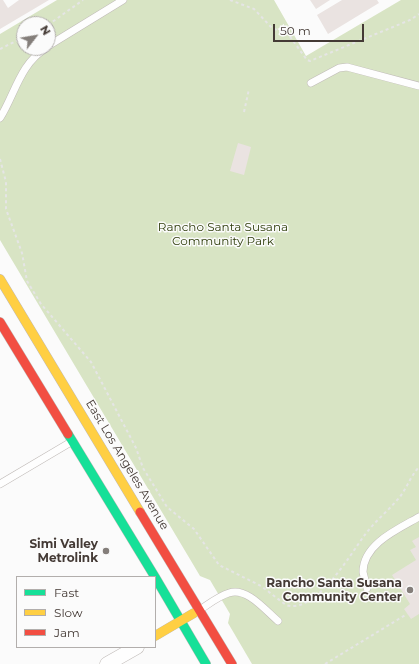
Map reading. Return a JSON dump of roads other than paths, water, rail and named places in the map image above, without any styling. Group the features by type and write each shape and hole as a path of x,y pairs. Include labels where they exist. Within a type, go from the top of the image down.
{"main road":[{"name":"East Los Angeles Avenue","path":"0,279 232,664"},
{"path":"0,322 154,576"},
{"path":"156,579 206,664"},
{"path":"156,635 200,610"}],"street":[{"path":"107,664 135,648"}],"lane":[{"path":"56,42 124,0"},
{"path":"0,118 23,71 31,59 35,56"},
{"path":"311,83 339,68 347,67 419,86"},
{"path":"0,484 73,441"},
{"path":"367,588 363,574 364,564 371,551 381,540 419,518"},
{"path":"200,610 229,593 239,592 247,594 278,621"}],"place":[{"name":"Simi Valley Metrolink","path":"106,551"},
{"name":"Rancho Santa Susana Community Center","path":"410,590"}],"park label":[{"name":"Rancho Santa Susana Community Park","path":"223,234"}]}
